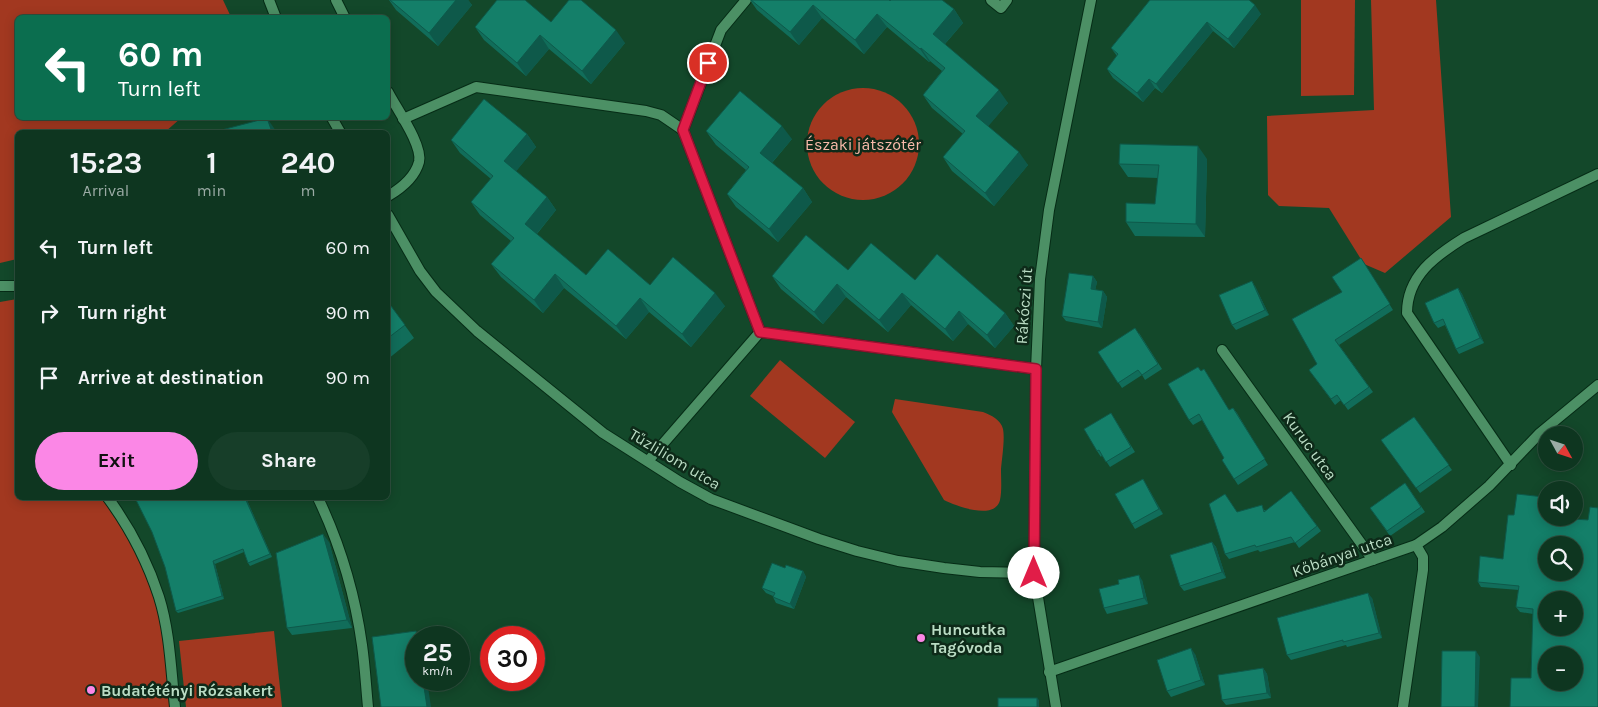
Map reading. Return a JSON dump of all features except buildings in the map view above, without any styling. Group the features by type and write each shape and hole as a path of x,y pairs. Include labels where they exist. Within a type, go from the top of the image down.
{"street":[{"path":"269,0 275,15"},
{"path":"336,0 344,15"},
{"path":"683,130 721,30 746,0"},
{"path":"992,0 1000,8 1007,0"},
{"name":"Rákóczi út","path":"1056,707 1034,573 1036,369 1040,279 1049,210 1091,0"},
{"path":"402,119 476,87 646,110 661,116 683,130 760,332"},
{"path":"390,96 418,148 419,162 412,175 400,189 390,195"},
{"path":"1510,465 1407,312 1407,300 1413,285 1424,268 1446,249 1464,238 1598,174"},
{"name":"Tűzliliom utca","path":"390,218 420,271 436,292 476,331 603,432 711,499 819,539 898,561 980,572 1034,573"},
{"path":"0,286 15,286"},
{"path":"760,332 1036,369"},
{"path":"648,461 760,332"},
{"name":"Kuruc utca","path":"1222,350 1374,560"},
{"name":"Kőbányai utca","path":"1049,672 1416,545 1442,527 1489,486 1540,432 1598,385"},
{"path":"109,500 126,523 144,557 160,598 169,649 175,707"},
{"path":"319,500 341,557 354,600 362,646 368,707"},
{"path":"1403,707 1423,570 1423,557 1416,545"}],"green space":[{"path":"0,0 223,0 230,15 15,15 15,120 179,120 167,130 15,130 15,259 0,263"},
{"path":"1301,0 1355,0 1354,95 1301,96"},
{"path":"1371,0 1436,0 1451,217 1385,273 1364,264 1329,208 1279,206 1268,195 1267,116 1374,110"},
{"name":"Északi játszótér","path":"863,88 885,92 903,104 915,122 919,144 915,166 903,184 885,196 863,200 841,196 823,184 811,166 807,144 811,122 823,104 841,92"},
{"path":"15,299 15,500 109,500 159,598 175,707 0,707 0,302"},
{"path":"780,360 855,422 825,458 750,396"},
{"path":"895,399 983,412 998,420 1003,429 1004,438 1001,496 997,506 991,510 983,511 966,508 944,500 892,412"},
{"path":"274,631 282,707 186,707 179,641"}],"place":[{"name":"Huncutka Tagóvoda","path":"921,638"},
{"name":"Budatétényi Rózsakert","path":"91,690"}],"route":[{"path":"708,63 683,130 760,332 1036,369 1034,573"}]}
